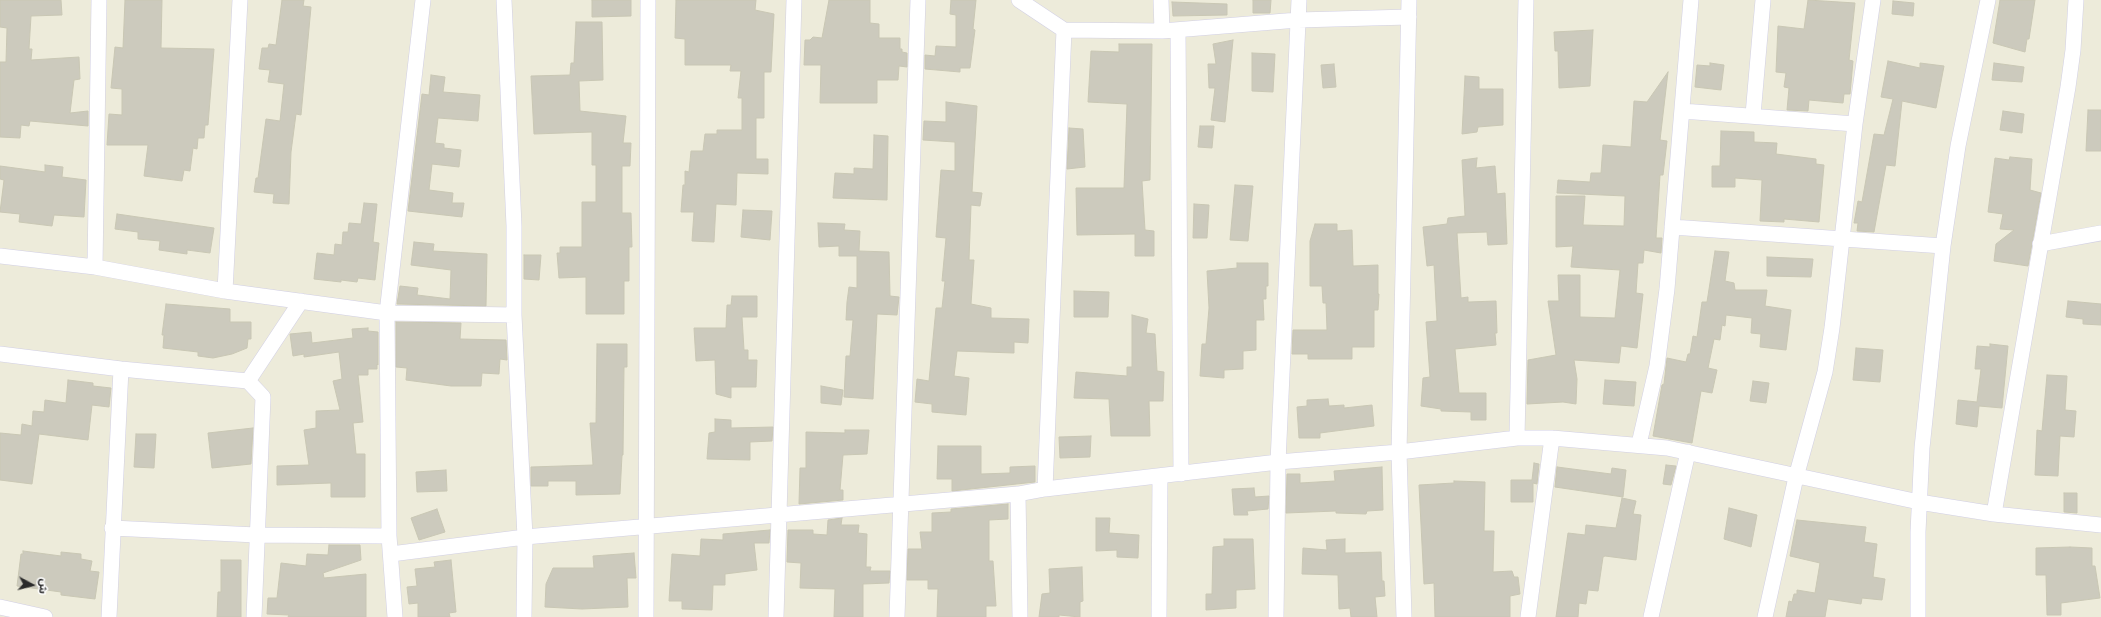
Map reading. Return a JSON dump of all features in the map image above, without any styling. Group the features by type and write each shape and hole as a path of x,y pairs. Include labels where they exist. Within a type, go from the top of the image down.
{"street":[{"path":"95,267 99,0"},
{"path":"225,291 240,0"},
{"path":"395,617 389,536 387,313 423,0"},
{"path":"504,0 514,226 514,316 525,537 524,617"},
{"path":"646,617 648,526 648,0"},
{"path":"776,617 777,514 794,0"},
{"path":"897,617 918,0"},
{"path":"1019,0 1064,30 1162,31 1298,20 1409,17"},
{"path":"1161,0 1162,31"},
{"path":"1276,617 1278,462 1299,0"},
{"path":"1404,617 1399,452 1409,17 1413,0"},
{"path":"1517,438 1526,0"},
{"path":"1639,444 1657,366 1662,331 1691,0"},
{"path":"1753,115 1763,0"},
{"path":"1765,617 1796,477 1825,372 1832,328 1855,124 1873,0"},
{"path":"1918,617 1919,502 1922,448 1943,246 1958,146 1988,0"},
{"path":"1994,514 2069,80 2076,0"},
{"path":"1045,489 1064,30"},
{"path":"1178,30 1181,474"},
{"path":"1682,111 1753,115 1855,124"},
{"path":"1672,228 1842,238 1943,246"},
{"path":"2040,244 2101,233"},
{"path":"0,256 95,267 225,291 387,313 514,316"},
{"path":"248,381 301,301"},
{"path":"0,354 121,369 248,381 263,397 256,535 254,617"},
{"path":"109,617 112,528 121,369"},
{"path":"391,554 525,537 1018,494 1045,489 1278,462 1399,452 1517,438 1552,438 1639,444 1688,452 1796,477 1919,502 1994,514 2101,525"},
{"path":"1528,617 1552,438"},
{"path":"1651,617 1688,452"},
{"path":"1159,617 1160,476"},
{"path":"1018,494 1020,617"},
{"path":"112,528 256,535 389,536"},
{"path":"0,607 45,617"}],"building":[{"path":"0,0 61,0 62,15 31,16 29,49 32,49 31,60 79,57 80,79 74,80 70,113 88,111 88,126 30,121 29,126 21,125 20,138 0,137 0,62 6,62 7,28 0,27"},
{"path":"125,0 162,0 161,48 214,49 208,125 205,125 204,138 198,138 197,149 193,148 190,171 184,170 182,181 144,176 148,145 107,145 109,114 122,115 122,89 111,88 115,47 123,48"},
{"path":"282,0 304,0 303,6 311,7 301,115 296,114 291,152 289,204 273,203 274,194 254,192 256,178 258,178 266,119 280,121 284,84 268,82 270,70 259,69 262,48 268,48 269,44 276,45"},
{"path":"592,0 631,0 631,16 592,17"},
{"path":"676,0 756,0 755,10 774,14 771,72 764,72 764,118 756,118 756,159 768,159 768,174 737,173 736,205 716,204 714,242 692,241 694,212 681,212 683,185 685,185 685,171 689,172 691,151 703,151 705,134 717,134 717,130 742,130 742,98 738,98 741,71 730,71 731,65 685,65 685,39 675,38"},
{"path":"829,0 870,0 870,23 879,24 879,38 900,38 900,49 902,49 902,52 907,53 907,67 899,66 898,80 877,80 877,103 820,103 821,65 804,65 805,40 810,40 813,37 822,38"},
{"path":"951,0 976,0 973,29 975,30 970,68 960,68 960,72 925,69 925,55 935,56 936,46 956,47 956,15 950,14"},
{"path":"1253,0 1271,0 1270,13 1253,13"},
{"path":"1808,0 1855,3 1849,60 1853,61 1850,94 1844,94 1843,103 1809,100 1808,111 1787,110 1789,88 1784,87 1786,73 1776,72 1778,26 1804,29"},
{"path":"2000,0 2035,0 2029,39 2027,39 2025,52 1993,43"},
{"path":"1893,1 1914,3 1913,16 1892,14"},
{"path":"1172,2 1227,4 1227,15 1173,16"},
{"path":"576,22 602,22 603,80 579,81 580,111 626,116 623,143 631,143 630,166 622,166 622,213 631,213 632,247 629,247 629,281 624,281 624,314 586,314 586,277 559,278 557,253 560,253 560,247 582,247 582,202 596,202 596,165 592,165 592,132 534,134 531,76 570,75 571,63 574,63"},
{"path":"1593,30 1590,86 1559,88 1558,51 1555,51 1554,32"},
{"path":"1233,40 1225,122 1211,120 1215,88 1209,88 1208,64 1216,64 1213,44"},
{"path":"1119,44 1152,44 1150,180 1142,181 1145,230 1154,231 1154,256 1135,256 1135,234 1077,235 1076,188 1124,188 1127,104 1088,102 1091,51 1119,52"},
{"path":"1252,53 1275,54 1273,92 1252,91"},
{"path":"1888,61 1920,68 1920,63 1944,66 1936,108 1902,101 1895,166 1886,165 1874,232 1857,231 1858,223 1854,223 1858,201 1862,202 1874,134 1884,135 1893,99 1881,97"},
{"path":"1710,63 1724,65 1721,90 1695,87 1697,65 1710,66"},
{"path":"1994,63 2024,67 2022,82 1992,80"},
{"path":"1334,64 1336,87 1323,88 1321,65"},
{"path":"1668,72 1660,140 1667,141 1663,175 1660,175 1656,238 1662,238 1661,253 1644,250 1643,263 1638,263 1636,293 1643,294 1637,348 1621,346 1619,363 1574,360 1577,379 1576,404 1563,402 1527,404 1528,360 1556,355 1548,301 1559,301 1558,275 1580,275 1580,317 1615,318 1620,270 1571,267 1573,246 1556,247 1556,196 1585,196 1583,225 1624,226 1625,196 1557,193 1558,180 1590,182 1591,173 1601,173 1603,145 1631,147 1634,101 1647,102"},
{"path":"431,75 445,77 443,92 480,95 478,121 438,118 435,143 444,144 444,148 461,150 459,167 432,164 429,190 453,193 452,203 464,203 462,217 408,211 422,94 429,95"},
{"path":"1465,76 1479,77 1479,89 1503,89 1503,125 1478,127 1477,132 1462,134"},
{"path":"946,102 977,106 972,192 982,193 980,206 971,205 969,260 974,260 971,304 991,308 991,318 1029,319 1028,343 1014,342 1014,353 957,351 954,376 969,378 966,415 932,412 932,404 915,402 917,379 929,381 936,308 942,308 945,281 942,281 946,238 936,237 941,170 955,171 955,142 923,140 924,121 946,122"},
{"path":"2088,110 2101,110 2101,151 2086,151"},
{"path":"2003,111 2024,114 2022,133 2000,130"},
{"path":"1200,126 1214,126 1212,148 1198,147"},
{"path":"1069,128 1083,129 1085,167 1067,169"},
{"path":"1721,131 1754,132 1754,142 1777,143 1776,154 1816,159 1816,164 1824,165 1819,222 1784,219 1784,222 1760,221 1762,180 1735,178 1735,187 1712,187 1712,166 1720,166"},
{"path":"874,135 888,136 887,200 833,198 835,173 854,174 854,168 873,169"},
{"path":"2010,157 2032,159 2030,190 2041,193 2028,266 1994,261 1996,244 2014,230 2000,229 2003,214 1988,212 1995,158 2009,160"},
{"path":"1477,158 1476,168 1495,166 1497,194 1505,193 1507,244 1488,245 1487,232 1457,233 1461,298 1468,297 1468,302 1496,301 1496,345 1455,349 1459,393 1486,393 1486,420 1471,420 1471,412 1441,411 1441,409 1421,406 1423,378 1430,377 1426,322 1437,321 1434,265 1427,266 1423,227 1447,224 1448,218 1465,216 1462,160"},
{"path":"45,165 63,167 62,177 86,180 84,217 54,215 52,226 19,222 20,214 0,212 4,180 0,179 0,166 45,172"},
{"path":"1235,185 1253,186 1248,241 1230,240"},
{"path":"364,203 377,204 373,242 379,243 375,280 358,278 357,282 341,280 341,282 314,279 317,253 334,255 335,244 342,245 343,232 348,232 349,223 361,224"},
{"path":"1194,204 1209,205 1207,238 1193,238"},
{"path":"743,210 772,211 770,240 741,237"},
{"path":"117,214 214,228 210,253 187,250 187,254 159,250 160,241 138,239 138,232 115,229"},
{"path":"818,223 845,224 844,230 860,231 859,251 889,252 890,296 899,297 897,315 877,314 873,399 844,397 846,356 850,356 853,320 846,320 847,302 849,287 857,288 857,256 839,256 839,246 819,247"},
{"path":"1315,224 1337,224 1337,231 1352,230 1353,266 1378,265 1379,294 1378,310 1374,310 1374,347 1352,347 1352,359 1308,359 1308,354 1292,354 1293,330 1327,330 1326,303 1323,303 1322,286 1310,286 1310,241"},
{"path":"414,242 434,244 433,251 487,254 486,306 397,304 400,286 418,288 417,295 450,299 451,270 411,265"},
{"path":"1715,251 1729,252 1725,281 1734,283 1735,290 1767,290 1765,306 1791,310 1786,350 1760,347 1761,334 1751,333 1752,318 1726,315 1725,326 1722,325 1720,340 1714,339 1708,368 1717,370 1712,393 1701,391 1692,443 1653,436 1662,385 1664,384 1667,358 1686,362 1688,354 1690,354 1693,336 1697,337 1702,302 1707,302"},
{"path":"524,255 541,255 539,280 524,279"},
{"path":"1767,257 1813,259 1811,277 1767,276"},
{"path":"1237,263 1268,263 1268,286 1266,286 1266,299 1263,299 1264,320 1256,320 1256,350 1243,351 1243,369 1224,370 1224,378 1200,376 1202,344 1206,344 1209,308 1207,271 1237,268"},
{"path":"1074,291 1109,292 1108,317 1074,317"},
{"path":"732,296 757,296 757,317 742,317 744,350 748,350 748,360 757,360 756,387 731,387 731,398 716,394 715,360 696,361 694,328 726,328 727,305 731,305"},
{"path":"2068,301 2101,304 2101,325 2083,324 2083,319 2066,317"},
{"path":"166,304 230,309 230,322 251,322 251,339 248,339 247,348 232,354 213,358 198,356 198,352 163,348 164,335 162,335"},
{"path":"1132,315 1148,319 1146,333 1155,334 1157,371 1164,372 1163,401 1149,401 1150,436 1111,436 1109,399 1074,398 1076,372 1127,376 1127,367 1132,367"},
{"path":"396,322 461,323 460,339 506,340 507,360 500,359 499,374 482,373 481,386 451,386 406,380 407,368 396,367"},
{"path":"368,328 368,331 378,332 378,365 377,364 377,369 368,369 368,375 358,375 363,422 353,423 356,454 365,454 365,497 331,497 331,483 277,485 277,466 309,465 304,430 316,428 316,411 340,410 333,381 342,379 339,352 304,357 304,354 293,356 290,334 311,332 312,343 353,338 352,329"},
{"path":"597,344 627,344 627,367 624,367 623,455 620,494 576,495 576,481 548,481 548,486 531,486 531,467 593,465 590,423 596,423"},
{"path":"1990,344 2008,346 2002,408 1979,406 1977,427 1956,424 1958,400 1977,402 1981,369 1975,369 1977,346 1990,347"},
{"path":"1856,348 1883,350 1880,382 1853,380"},
{"path":"2047,375 2067,376 2065,410 2076,411 2074,437 2060,436 2058,476 2035,475 2037,430 2042,431"},
{"path":"68,380 93,383 93,386 111,388 109,407 92,405 88,440 39,434 32,484 0,480 0,433 21,435 22,424 32,426 33,411 44,412 45,400 66,403"},
{"path":"1605,380 1636,382 1634,406 1603,404"},
{"path":"1753,381 1769,383 1766,403 1750,401"},
{"path":"821,386 843,390 841,405 821,403"},
{"path":"1328,399 1329,406 1344,405 1344,408 1372,405 1374,426 1320,433 1320,438 1299,438 1297,407 1307,406 1307,400"},
{"path":"715,419 731,420 731,428 773,427 772,441 750,442 750,460 707,459 709,433 715,432"},
{"path":"253,428 251,464 212,468 208,433"},
{"path":"845,430 869,430 867,454 843,455 840,490 843,490 843,500 799,504 800,468 806,468 806,432 845,433"},
{"path":"136,434 156,434 154,468 134,467"},
{"path":"1091,436 1090,457 1060,458 1059,437"},
{"path":"938,446 981,446 981,474 1010,473 1010,467 1035,466 1035,482 952,491 952,479 937,479"},
{"path":"1534,463 1539,464 1537,484 1533,483 1533,502 1511,502 1511,480 1532,480"},
{"path":"1666,465 1676,466 1671,485 1663,484"},
{"path":"1382,467 1383,510 1367,511 1366,514 1336,513 1336,511 1286,513 1287,474 1300,474 1300,483 1335,481 1334,471"},
{"path":"1557,467 1611,474 1612,468 1626,470 1623,497 1555,487"},
{"path":"446,470 447,491 417,492 416,472"},
{"path":"1454,481 1485,482 1484,531 1494,531 1493,572 1512,571 1514,577 1518,577 1520,594 1510,596 1510,617 1435,617 1434,583 1424,584 1419,485 1454,483"},
{"path":"1254,488 1255,497 1269,496 1268,509 1247,511 1248,515 1234,515 1232,489"},
{"path":"2064,493 2077,493 2077,513 2064,512"},
{"path":"1622,498 1636,501 1633,514 1641,515 1636,560 1603,557 1598,591 1588,590 1586,604 1579,603 1578,617 1556,617 1568,533 1585,535 1586,525 1616,528"},
{"path":"1008,504 1008,519 989,520 989,561 993,561 996,606 986,606 986,617 937,617 938,589 928,589 928,580 907,580 908,549 922,549 920,532 932,532 932,513 951,512 951,509"},
{"path":"1729,508 1757,515 1751,547 1724,539"},
{"path":"437,509 445,532 419,540 411,518"},
{"path":"842,518 841,525 859,525 858,533 867,534 866,567 871,567 870,571 890,571 889,583 863,584 863,617 834,617 835,589 800,588 801,563 787,562 788,530 813,530 813,534 827,535 828,520"},
{"path":"1096,518 1110,518 1109,533 1139,535 1138,558 1117,557 1117,550 1096,551"},
{"path":"1797,520 1866,527 1864,542 1877,544 1873,577 1885,579 1882,600 1862,598 1861,604 1828,599 1825,617 1786,617 1789,601 1792,602 1794,594 1797,594 1797,590 1815,593 1820,563 1790,556"},
{"path":"770,530 769,543 754,543 757,570 725,574 725,585 713,585 712,610 682,609 682,601 669,601 672,554 700,556 701,539 723,540 723,534"},
{"path":"1224,539 1253,539 1255,589 1236,590 1236,608 1206,610 1206,594 1212,594 1213,547 1224,546"},
{"path":"1345,539 1345,553 1381,552 1382,581 1384,581 1385,596 1375,597 1377,617 1351,617 1350,608 1339,609 1338,575 1302,574 1303,548 1327,550 1326,540"},
{"path":"329,545 360,545 361,560 323,573 324,578 366,574 366,617 288,617 289,615 267,614 268,598 277,598 281,563 306,566 307,554 328,555"},
{"path":"2036,548 2092,548 2092,566 2095,566 2100,598 2061,603 2061,615 2047,615 2046,575 2036,575"},
{"path":"23,551 61,556 61,552 81,554 81,559 92,561 90,571 99,572 95,599 61,595 61,592 17,586 21,554 23,554"},
{"path":"634,553 636,578 627,578 628,607 582,609 545,607 546,584 553,568 594,568 593,556"},
{"path":"221,560 241,560 241,617 217,617 218,592 221,592"},
{"path":"451,560 456,612 449,613 450,617 418,617 418,603 409,604 407,587 417,586 415,569 435,567 434,562"},
{"path":"1082,567 1083,601 1080,602 1080,617 1059,615 1059,617 1039,617 1042,594 1050,593 1049,569"}]}
